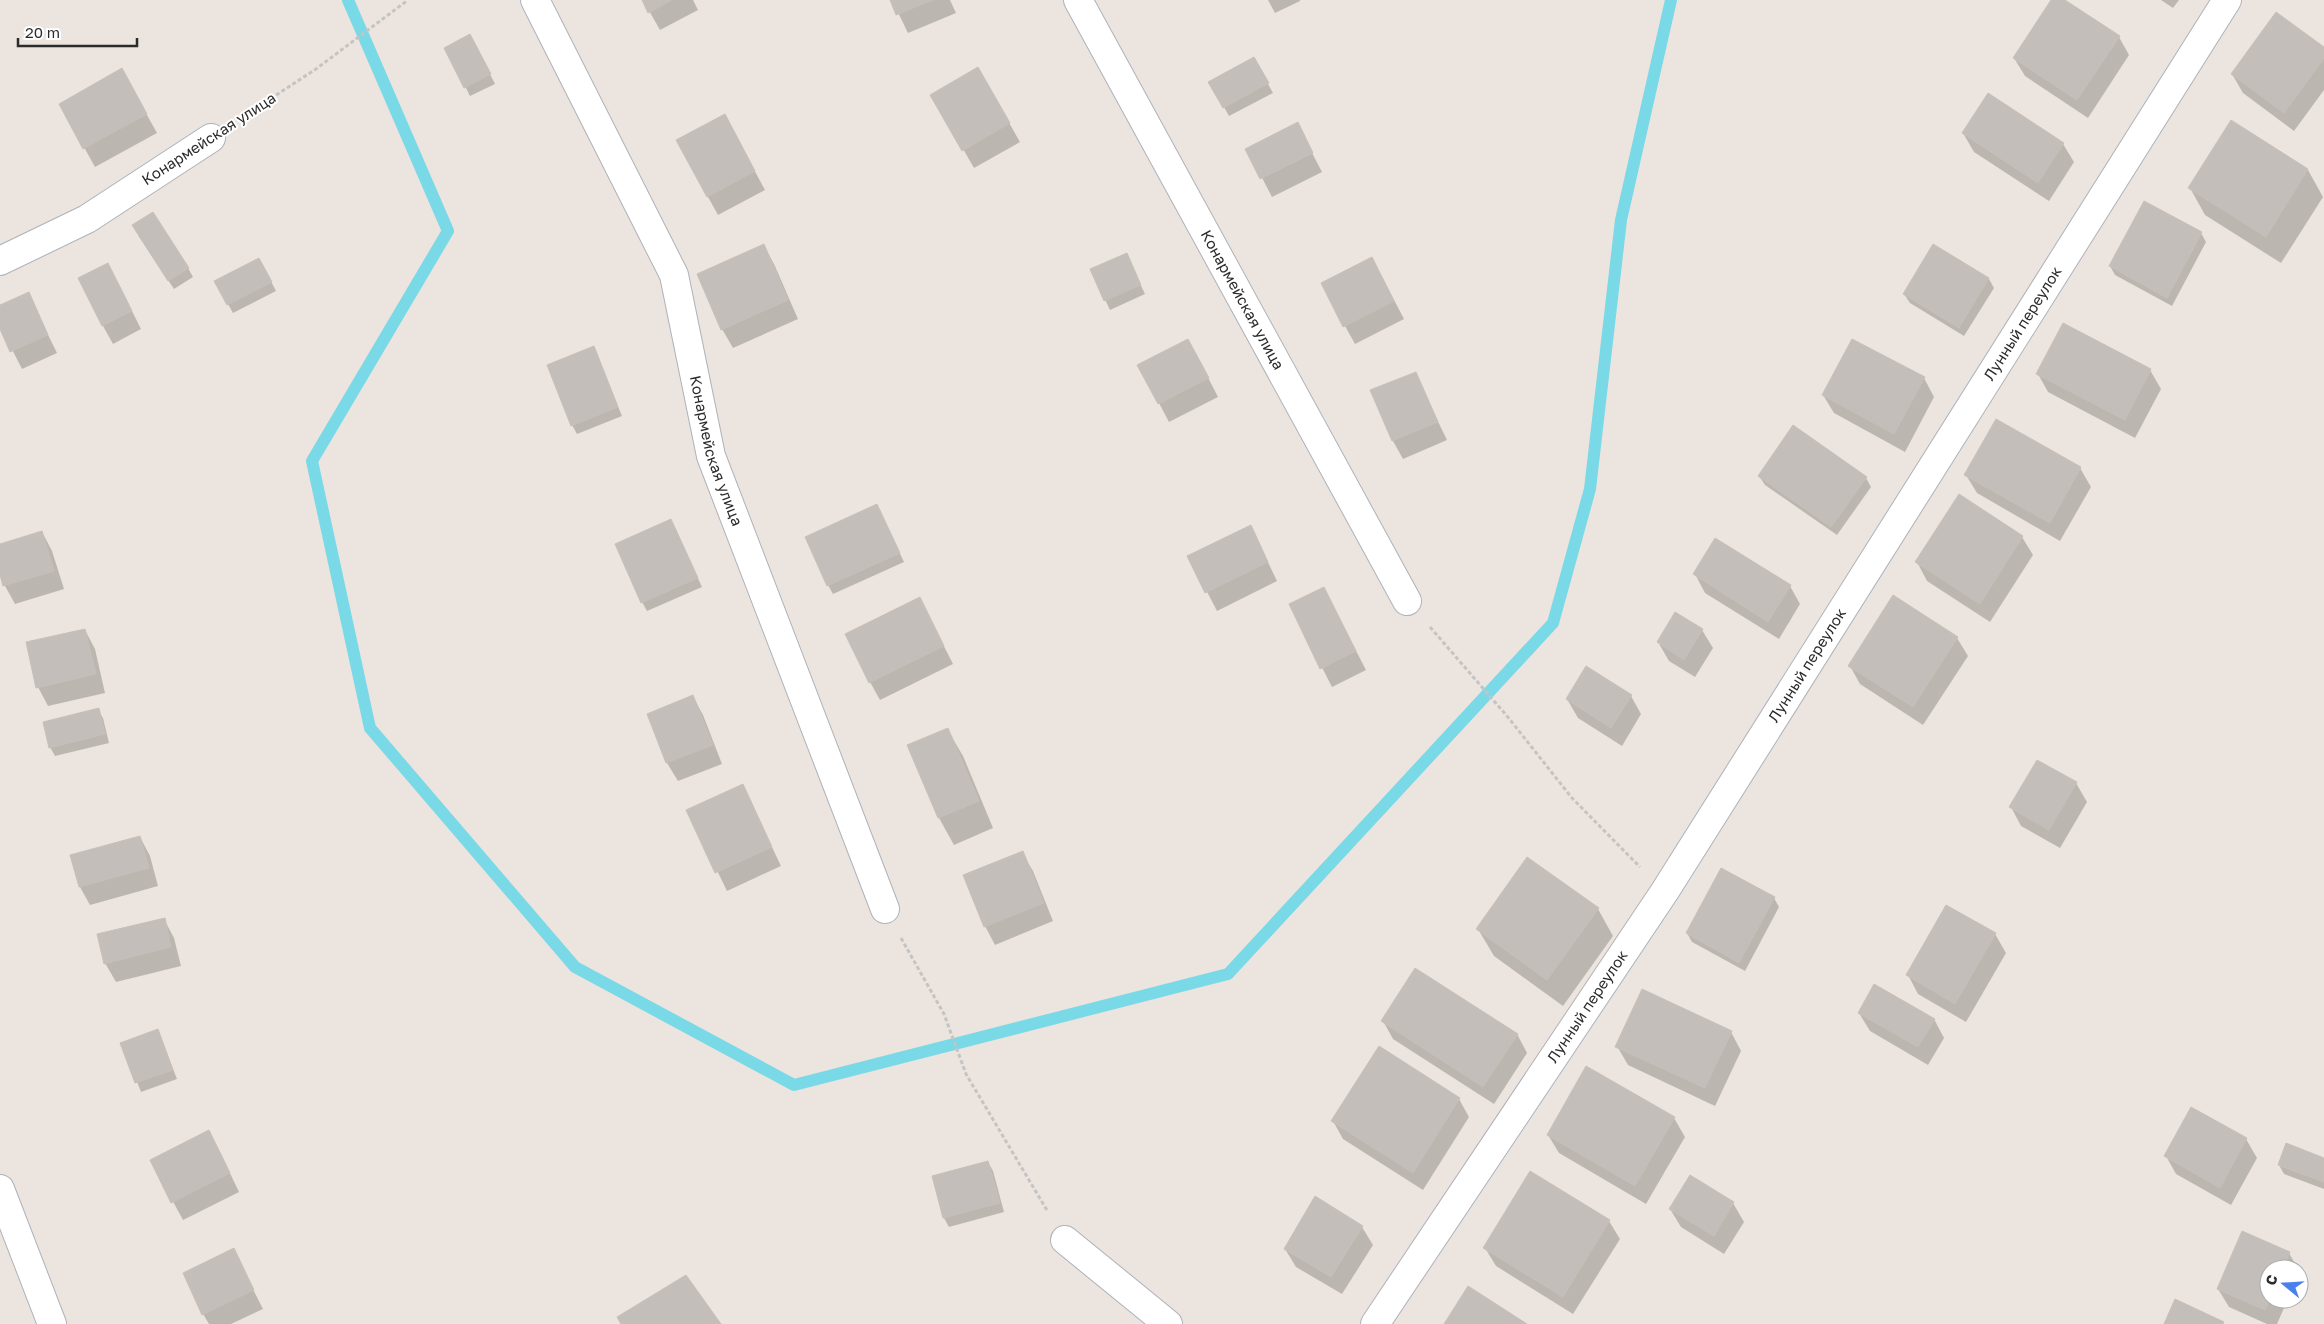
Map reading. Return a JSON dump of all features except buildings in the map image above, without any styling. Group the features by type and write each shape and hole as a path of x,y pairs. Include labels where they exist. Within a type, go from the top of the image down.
{"street":[{"name":"Конармейская улица","path":"535,0 674,275 711,456 885,909"},
{"name":"Конармейская улица","path":"1078,0 1407,601"},
{"name":"Лунный переулок","path":"1375,1324 1665,892 2228,0"},
{"name":"Конармейская улица","path":"0,261 88,218 211,138"},
{"path":"0,1189 52,1324"},
{"path":"1066,1240 1168,1324"}],"path":[{"name":"Конармейская улица","path":"211,138 316,69 408,0"},
{"path":"1407,601 1507,716 1572,798 1665,892"},
{"path":"885,909 944,1014 966,1074 1066,1240"}],"waterway":[{"path":"348,0 448,231 312,461 370,728 575,967 794,1085 1228,974 1553,623 1590,489 1621,220 1671,0"}]}
